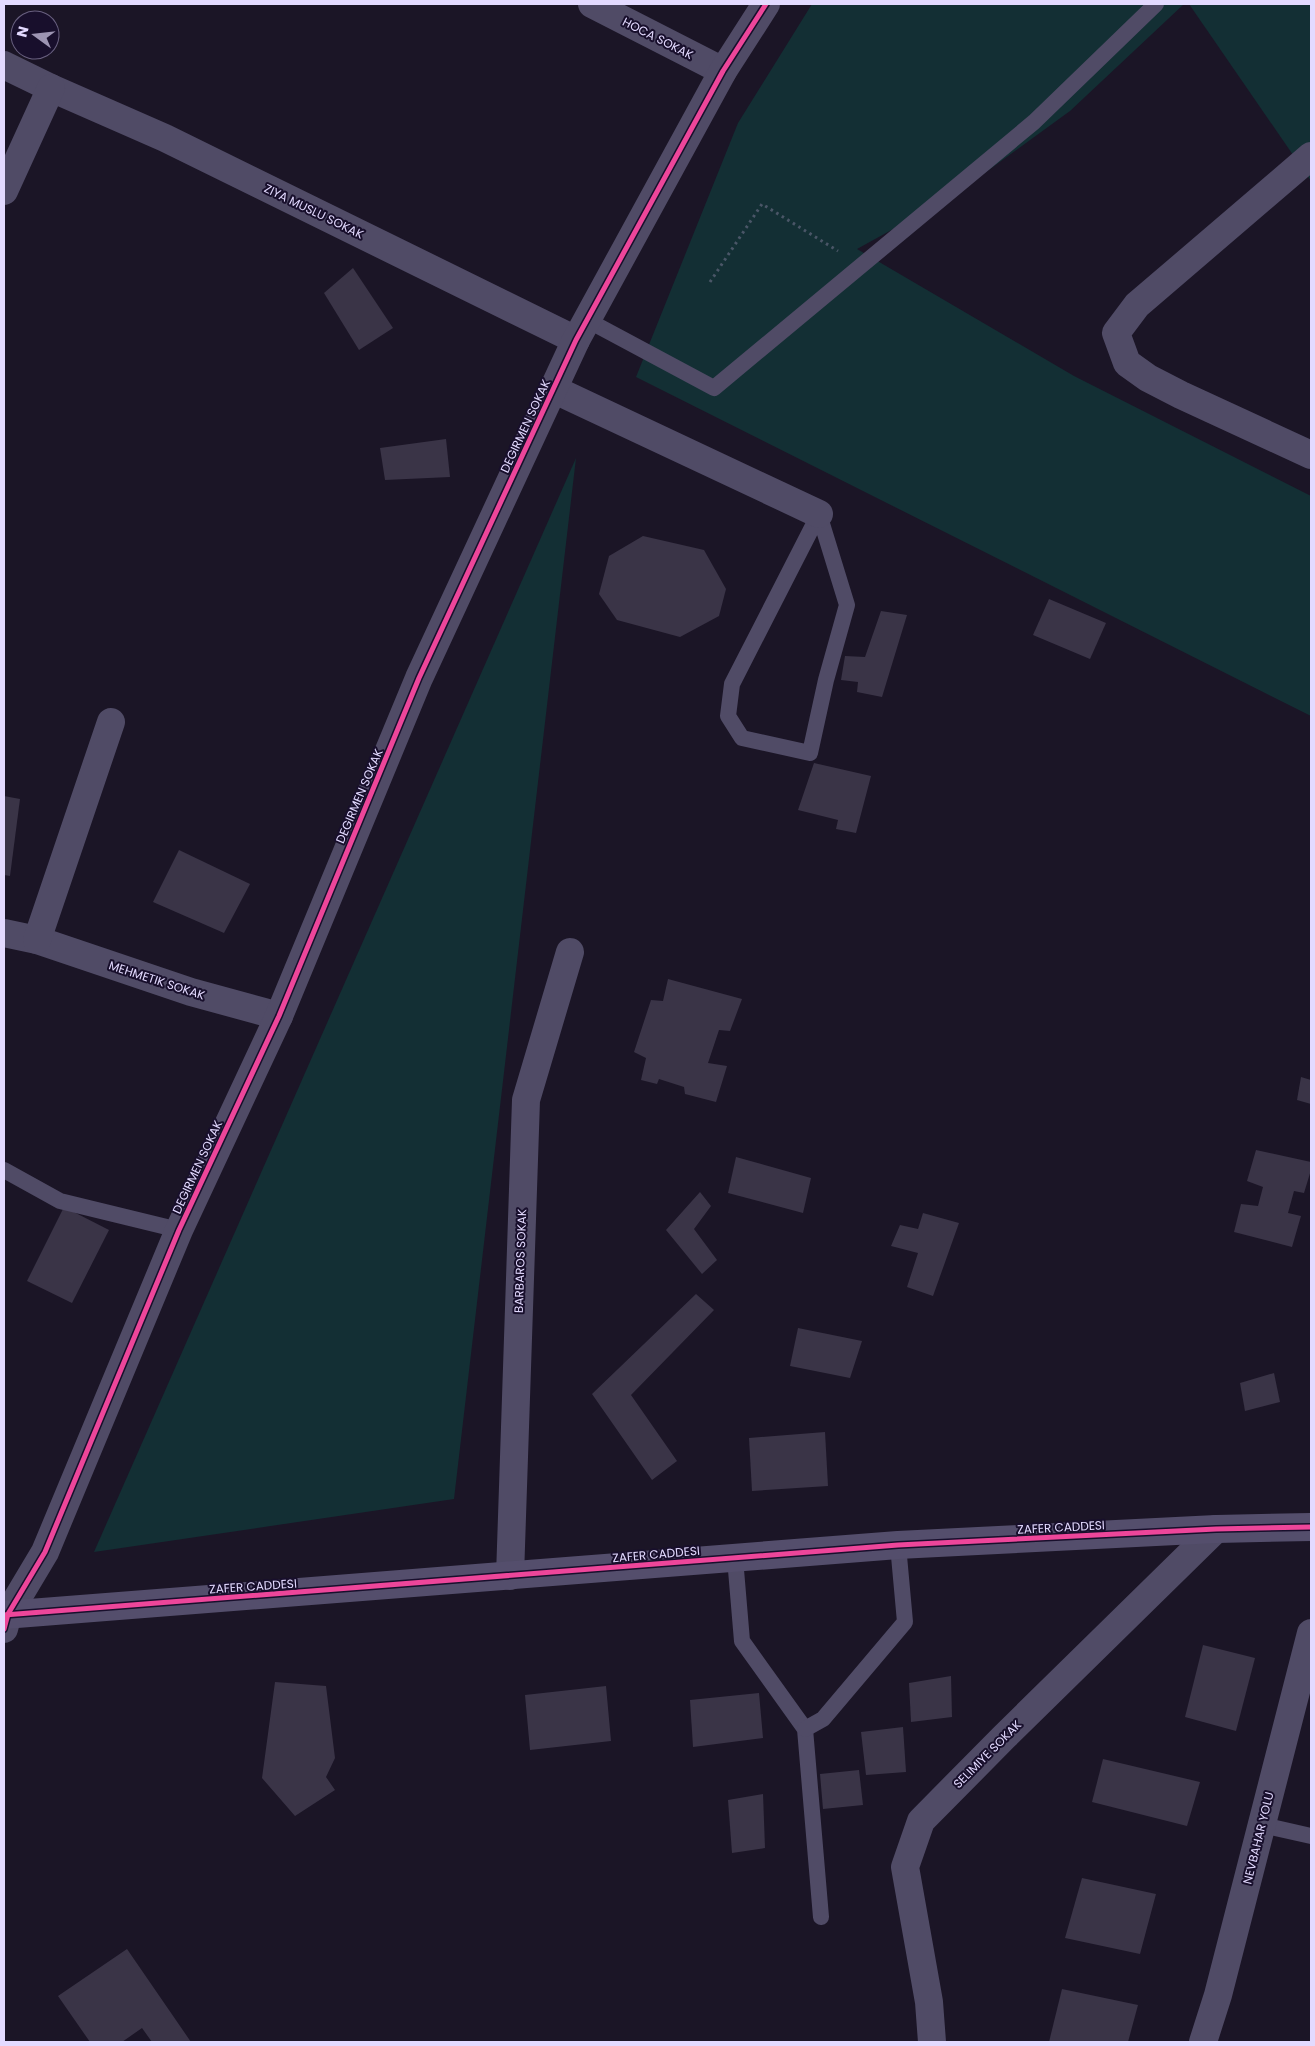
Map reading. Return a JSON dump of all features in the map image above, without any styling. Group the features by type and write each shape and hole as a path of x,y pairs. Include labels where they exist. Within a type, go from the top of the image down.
{"street":[{"name":"HOCA SOKAK","path":"592,4 723,71"},
{"name":"DEGIRMEN SOKAK","path":"5,1619 45,1552 179,1230 279,1016 419,678 553,389 581,330 723,71 766,4"},
{"name":"ZIYA MUSLU SOKAK","path":"4,65 581,330"},
{"path":"4,191 51,88"},
{"path":"1311,156 1137,305 1116,332 1127,363 1148,378 1311,455"},
{"path":"553,389 819,514"},
{"path":"37,940 111,722"},
{"name":"MEHMETIK SOKAK","path":"4,933 37,940 191,992 279,1016"},
{"name":"BARBAROS SOKAK","path":"510,1576 526,1100 570,952"},
{"name":"ZAFER CADDESI","path":"5,1619 510,1576 898,1546 1216,1528 1311,1527"},
{"name":"SELIMIYE SOKAK","path":"932,2042 929,2002 905,1867 921,1821 1216,1528"},
{"name":"NEVBAHAR YOLU","path":"1203,2042 1218,1994 1311,1633"}],"lane":[{"path":"581,330 714,388 1034,122 1156,4"},
{"path":"819,514 847,605 826,680 810,753 742,738 728,716 732,684 819,514"},
{"path":"4,1170 60,1201 179,1230"},
{"path":"805,1729 823,1719 905,1622 898,1546"},
{"path":"735,1558 742,1640 805,1729 821,1918"},
{"path":"1262,1826 1311,1836"}],"path":[{"path":"710,282 762,204 862,265"}],"green space":[{"path":"812,4 1184,4 1070,111 953,196 857,249 1074,376 1311,496 1311,716 636,377 738,123"},
{"path":"1189,4 1311,4 1311,181"},
{"path":"576,458 454,1499 94,1552"}],"building":[{"path":"353,268 393,328 359,350 324,293"},
{"path":"446,439 450,477 385,480 380,448"},
{"path":"643,536 704,550 726,589 719,616 680,637 617,620 599,594 609,556"},
{"path":"1049,599 1106,623 1090,659 1033,635"},
{"path":"881,611 907,615 882,697 857,692 858,682 841,680 845,656 865,657"},
{"path":"814,763 871,776 856,833 836,829 838,820 798,810"},
{"path":"4,796 20,799 10,876 4,875"},
{"path":"179,850 250,884 224,933 153,902"},
{"path":"668,979 742,999 730,1031 719,1030 708,1063 727,1066 716,1102 685,1094 684,1087 659,1079 657,1084 641,1080 646,1058 634,1052 651,1000 663,1001"},
{"path":"1301,1077 1311,1080 1311,1104 1297,1100"},
{"path":"1256,1150 1311,1162 1311,1170 1304,1193 1294,1191 1288,1213 1301,1216 1292,1247 1234,1232 1241,1204 1258,1206 1263,1187 1247,1181"},
{"path":"736,1157 811,1178 803,1213 728,1193"},
{"path":"700,1192 711,1206 694,1229 717,1260 702,1274 666,1230"},
{"path":"64,1207 109,1230 72,1303 27,1281"},
{"path":"923,1213 959,1223 933,1296 907,1287 918,1253 891,1246 900,1225 918,1229"},
{"path":"696,1294 714,1310 631,1395 677,1461 652,1480 592,1394"},
{"path":"798,1328 862,1341 850,1378 790,1366"},
{"path":"1274,1373 1280,1402 1245,1411 1240,1383"},
{"path":"825,1432 828,1486 752,1491 749,1438"},
{"path":"1203,1645 1255,1658 1236,1731 1185,1717"},
{"path":"951,1676 952,1717 911,1722 909,1683"},
{"path":"275,1682 326,1686 335,1758 326,1777 335,1790 295,1816 262,1778"},
{"path":"606,1686 611,1741 530,1750 525,1695"},
{"path":"759,1693 763,1738 693,1747 690,1700"},
{"path":"903,1727 906,1772 866,1775 861,1732"},
{"path":"1103,1759 1200,1782 1187,1826 1092,1802"},
{"path":"859,1770 863,1805 823,1809 820,1774"},
{"path":"763,1794 765,1848 732,1853 728,1800"},
{"path":"1082,1878 1156,1894 1140,1954 1065,1938"},
{"path":"127,1949 191,2042 152,2042 142,2028 122,2042 90,2042 58,1996"},
{"path":"1062,1989 1138,2005 1128,2042 1049,2042"}],"cycle path":[{"path":"4,1629 8,1614 45,1552 179,1230 279,1016 419,678 576,340 723,71 766,4"},
{"path":"4,1615 898,1545 1216,1529 1311,1527"}]}
